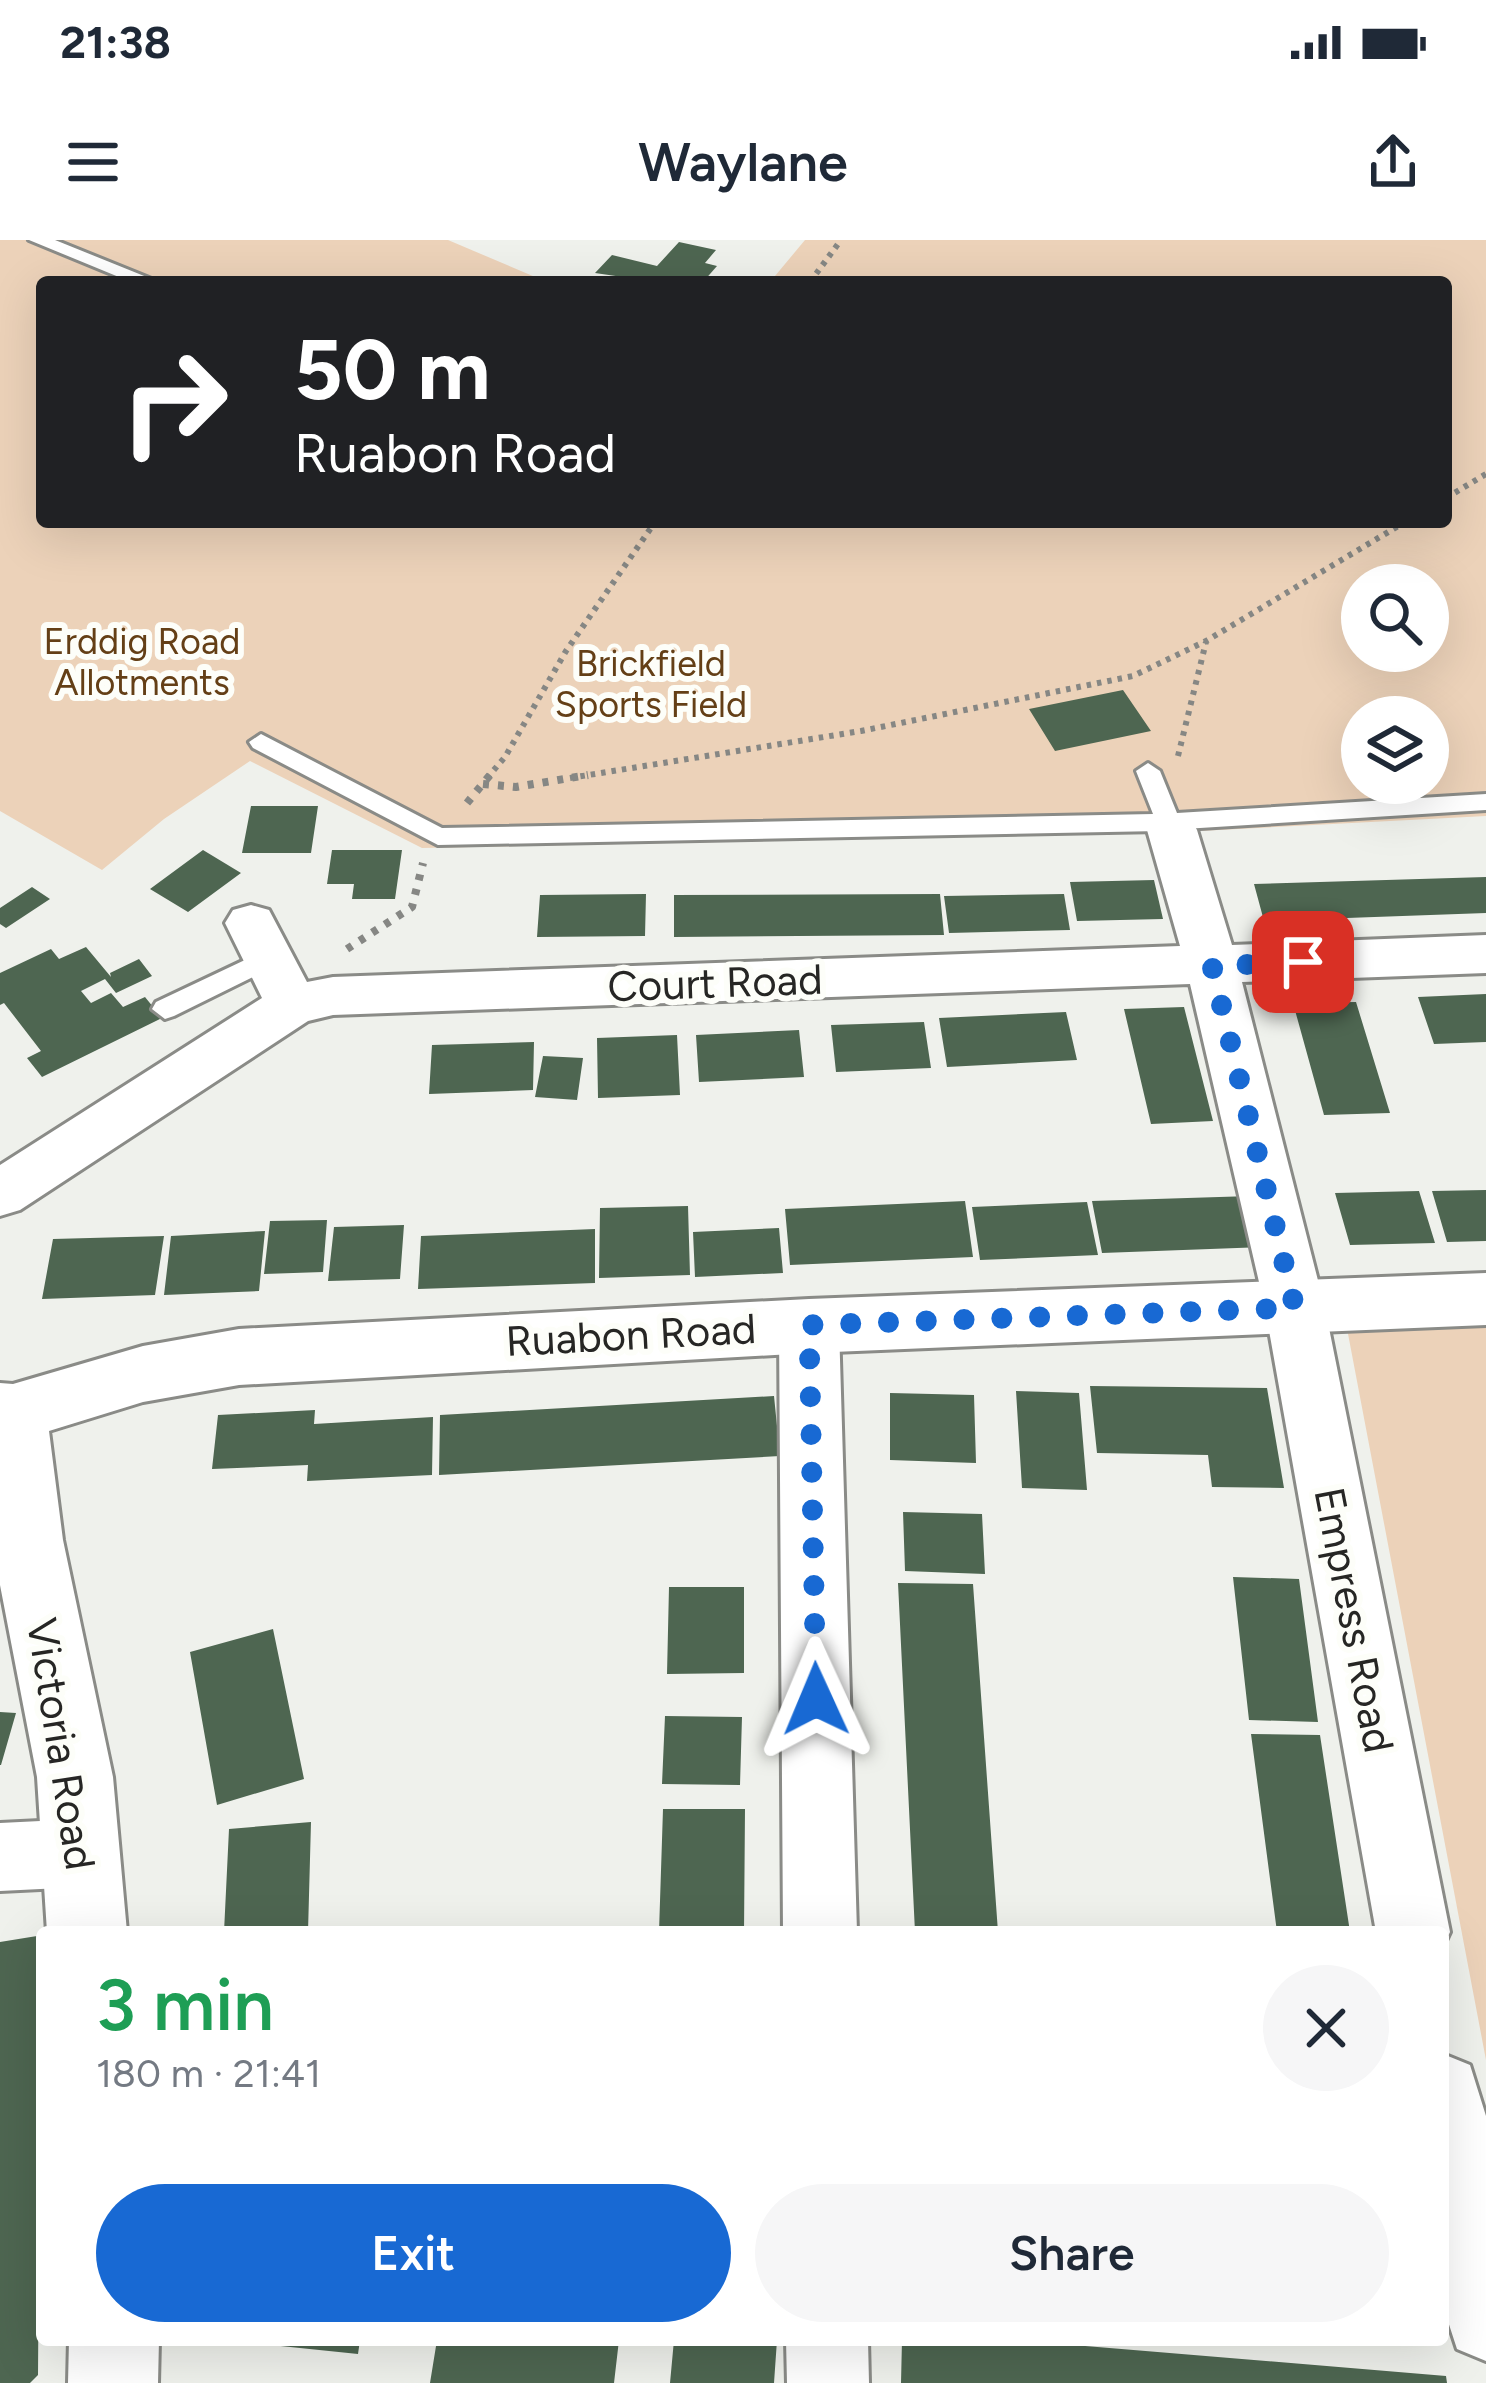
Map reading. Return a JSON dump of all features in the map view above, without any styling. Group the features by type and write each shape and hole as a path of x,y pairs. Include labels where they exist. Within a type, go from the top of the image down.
{"main road":[{"name":"Ruabon Road","path":"6,1413 143,1374 239,1357 809,1325 1486,1299"},
{"name":"Victoria Road","path":"6,1413 75,1777 87,1926"},
{"path":"113,2383 114,2346"}],"street":[{"name":"Empress Road","path":"1170,826 1212,966 1295,1308 1412,1926"},
{"path":"260,940 292,1005"},
{"name":"Court Road","path":"0,1194 292,1005 333,996 1486,954"},
{"path":"809,1325 820,1926"},
{"path":"0,1857 81,1853"},
{"path":"1449,2124 1486,2320"},
{"path":"827,2346 828,2383"}],"lane":[{"path":"38,240 133,276"},
{"path":"262,742 437,837 1170,826 1486,802"},
{"path":"1148,771 1170,826"},
{"path":"165,1009 260,940"}],"path":[{"path":"814,276 841,240"},
{"path":"1452,494 1486,474"},
{"path":"292,1005 346,950 412,907 421,867 437,837 483,784 527,721 566,651 651,528"},
{"path":"483,784 516,787 861,731 1133,676 1206,640 1395,528"},
{"path":"1148,771 1175,764 1206,640"}],"green space":[{"name":"Brickfield Sports Field","path":"0,240 448,240 533,276 36,276 36,528 1452,528 1452,276 775,276 805,240 1486,240 1486,816 1160,833 422,848 250,761 164,819 102,870 0,811"},
{"path":"1486,1313 1486,2060 1345,1318"}],"building":[{"path":"679,242 716,250 705,263 717,266 708,276 595,273 612,255 657,266"},
{"path":"1123,690 1151,731 1055,751 1029,709"},
{"path":"251,806 318,806 311,853 242,853"},
{"path":"203,850 241,873 188,912 150,889"},
{"path":"332,850 402,850 395,899 352,899 354,884 327,884"},
{"path":"1486,877 1486,913 1264,921 1254,884"},
{"path":"1154,880 1163,919 1077,921 1070,882"},
{"path":"32,887 50,899 6,928 0,924 0,908"},
{"path":"646,894 645,936 537,937 540,895"},
{"path":"940,894 944,935 674,937 674,895"},
{"path":"1064,894 1070,930 949,933 944,896"},
{"path":"86,947 111,977 110,973 139,959 152,976 116,993 105,979 81,991 91,1003 111,993 123,1007 145,997 162,1018 42,1077 27,1058 41,1051 4,1003 0,1005 0,973 51,949 59,959"},
{"path":"1486,994 1486,1042 1434,1044 1418,997"},
{"path":"1356,1002 1390,1113 1324,1115 1293,1003"},
{"path":"1184,1007 1213,1121 1151,1124 1124,1009"},
{"path":"1066,1012 1077,1060 947,1067 939,1018"},
{"path":"924,1022 931,1068 836,1072 831,1025"},
{"path":"799,1030 804,1077 699,1082 696,1035"},
{"path":"677,1035 680,1095 598,1098 597,1038"},
{"path":"534,1042 533,1090 429,1094 432,1045"},
{"path":"543,1056 583,1058 577,1100 535,1097"},
{"path":"1486,1190 1486,1241 1447,1242 1432,1191"},
{"path":"1419,1191 1435,1243 1350,1245 1335,1193"},
{"path":"1251,1196 1264,1247 1102,1253 1092,1201"},
{"path":"965,1201 973,1257 790,1265 785,1209"},
{"path":"1087,1202 1098,1255 980,1260 972,1207"},
{"path":"688,1206 690,1275 599,1278 600,1208"},
{"path":"327,1220 323,1272 264,1274 270,1221"},
{"path":"404,1225 400,1279 328,1281 334,1227"},
{"path":"779,1228 783,1273 695,1277 693,1232"},
{"path":"595,1229 595,1283 418,1289 421,1236"},
{"path":"265,1231 259,1291 164,1295 171,1236"},
{"path":"164,1236 155,1295 42,1299 53,1239"},
{"path":"1090,1386 1267,1388 1284,1488 1212,1487 1208,1455 1097,1453"},
{"path":"1016,1391 1079,1393 1087,1490 1022,1488"},
{"path":"890,1393 974,1395 976,1463 890,1460"},
{"path":"774,1396 780,1456 439,1475 440,1415"},
{"path":"315,1410 314,1424 433,1417 432,1475 307,1481 308,1465 212,1469 218,1415"},
{"path":"903,1512 982,1514 985,1574 905,1571"},
{"path":"1233,1577 1299,1579 1318,1722 1249,1720"},
{"path":"898,1583 973,1584 998,1926 915,1926"},
{"path":"669,1587 744,1587 744,1673 667,1674"},
{"path":"273,1629 304,1779 217,1805 190,1652"},
{"path":"0,1712 16,1713 1,1765 0,1765"},
{"path":"665,1716 742,1717 740,1785 662,1784"},
{"path":"1251,1734 1320,1735 1349,1926 1276,1926"},
{"path":"663,1809 745,1809 744,1926 659,1926"},
{"path":"311,1822 308,1926 224,1926 229,1829"},
{"path":"36,1936 38,2375 30,2383 0,2383 0,1942"},
{"path":"280,2346 359,2346 358,2354"},
{"path":"436,2346 618,2346 614,2383 430,2383"},
{"path":"673,2346 777,2346 774,2383 670,2383"},
{"path":"902,2346 1085,2346 1446,2376 1447,2383 901,2383"}],"route":[{"path":"816,1699 809,1325 1295,1308 1212,966 1303,962"}],"park label":[{"name":"Erddig Road Allotments","path":"142,662"}]}
